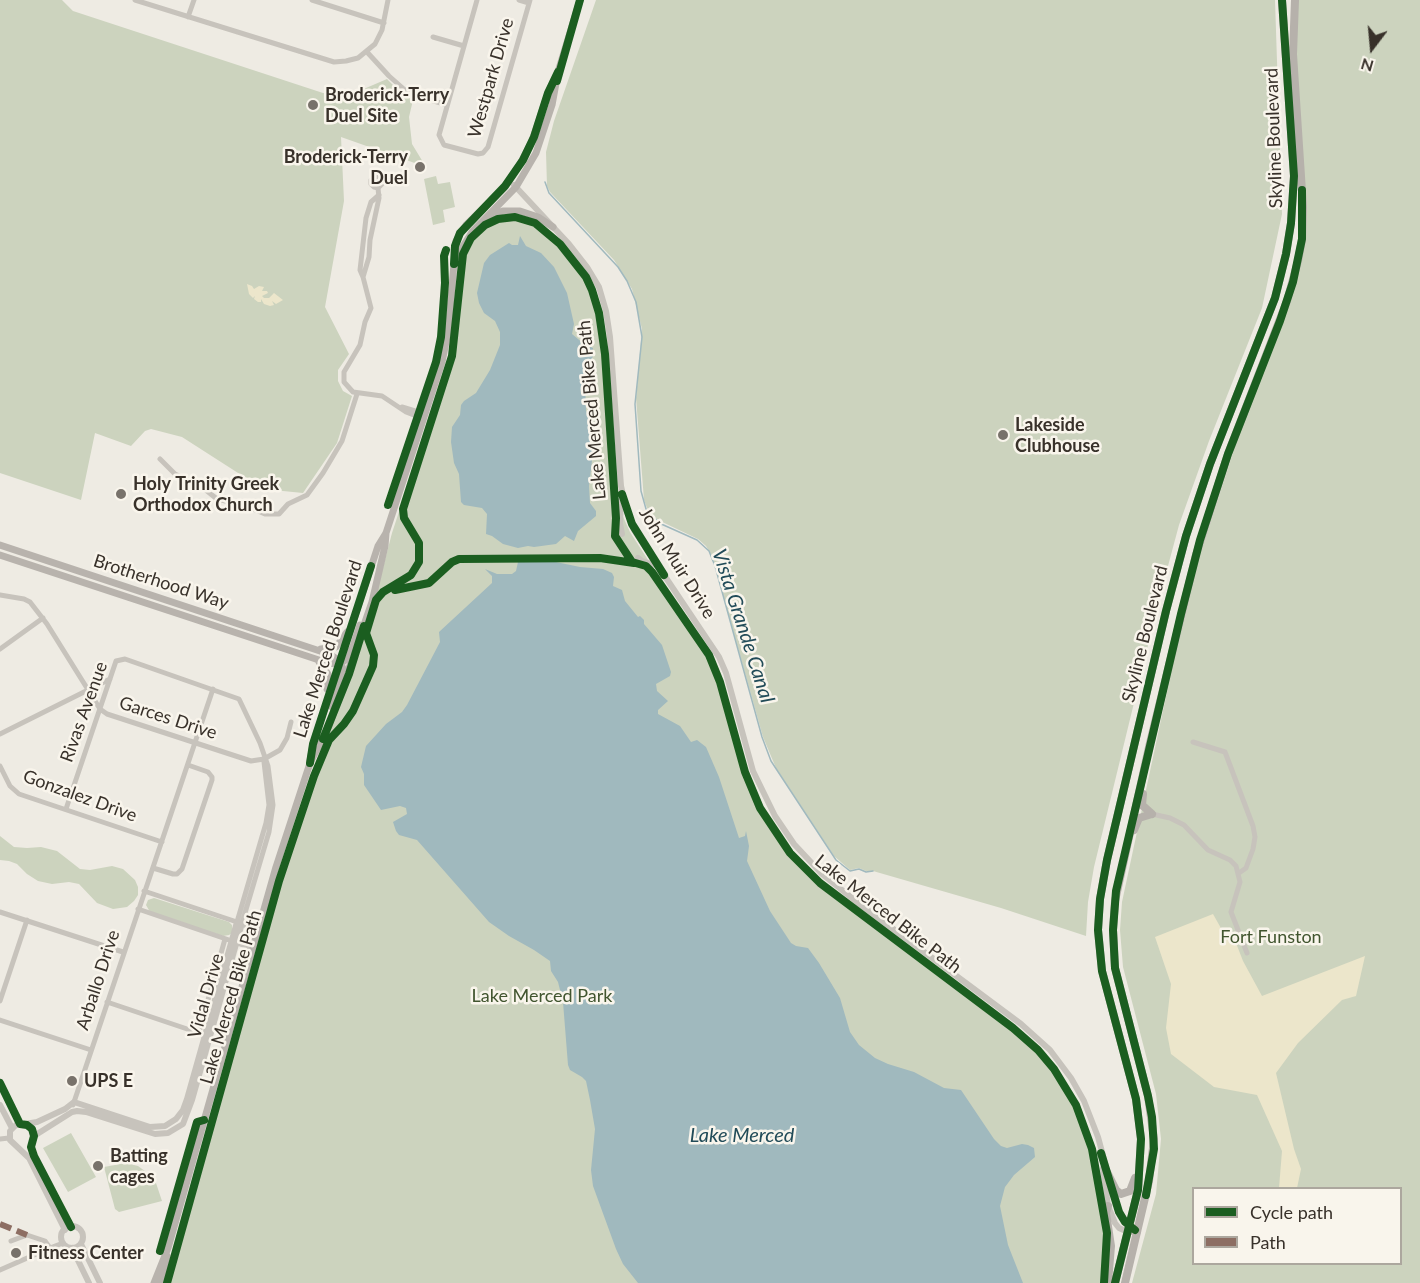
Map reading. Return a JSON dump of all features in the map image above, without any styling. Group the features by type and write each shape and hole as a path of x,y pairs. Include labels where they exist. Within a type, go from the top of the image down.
{"main road":[{"name":"Lake Merced Boulevard","path":"310,764 313,744 378,546 386,533 445,352 455,246 460,233 509,181 530,146 548,93 558,72 580,0"},
{"name":"Skyline Boulevard","path":"1115,1283 1138,1190 1141,1160 1140,1126 1136,1099 1102,971 1098,930 1100,899 1183,544 1210,464 1272,305 1287,254 1292,223 1294,176 1282,0"},
{"name":"Skyline Boulevard","path":"1125,1283 1151,1171 1154,1139 1148,1096 1119,987 1113,949 1115,902 1146,760 1204,526 1238,426 1287,301 1298,261 1302,240 1303,207 1293,54 1295,0"},
{"name":"Lake Merced Boulevard","path":"455,259 467,237 516,187 531,162 542,139 554,100 558,72"},
{"path":"482,221 499,213 517,210 535,215 553,227"},
{"name":"Lake Merced Boulevard","path":"161,1283 168,1248 276,867 310,764 323,738 359,642 374,594 386,533"},
{"name":"Brotherhood Way","path":"0,545 312,647 329,654 341,663"},
{"path":"323,738 343,672 341,663 352,649 385,546"},
{"name":"Brotherhood Way","path":"0,555 309,657 328,663 341,663"},
{"path":"312,647 326,650 336,647 354,620"},
{"path":"309,657 324,666 329,676 322,719"},
{"path":"1146,760 1142,805 1152,814"},
{"path":"1127,842 1139,818 1152,814"},
{"path":"1107,1172 1117,1192 1126,1194 1133,1186 1141,1160"},
{"path":"1108,1206 1111,1239 1108,1283"},
{"name":"Lake Merced Boulevard","path":"154,1283 168,1248"}],"street":[{"path":"135,0 327,62 346,62 367,52 378,39 384,23 388,0"},
{"path":"188,17 194,0"},
{"path":"312,0 384,23"},
{"path":"367,52 389,76 406,90 447,105 477,0"},
{"path":"519,0 529,1"},
{"name":"Westpark Drive","path":"447,105 439,133 440,141 446,146 475,154 480,154 487,149 529,1"},
{"path":"433,37 464,46"},
{"name":"John Muir Drive","path":"509,181 587,267 598,287 604,303 612,354 622,494 632,524 710,641 723,665 756,778 766,801 789,837 810,862 835,884 1017,1020 1044,1044 1066,1071 1084,1101 1095,1128 1116,1206 1129,1228"},
{"path":"378,188 379,195 369,257 363,278 371,308 360,345 343,375 347,388 357,394 382,396 424,417"},
{"path":"160,459 175,474 217,499 250,507 265,514 279,514 288,504 307,495 323,473 344,437 357,394"},
{"path":"622,494 620,523 622,534"},
{"path":"638,558 658,566"},
{"name":"Garces Drive","path":"0,595 27,600 43,618 100,709 107,714 244,760 264,759"},
{"path":"0,649 43,618"},
{"name":"Vidal Drive","path":"119,660 125,659 239,699 260,743 270,773 273,814 202,1034 182,1117"},
{"name":"Rivas Avenue","path":"66,809 114,665 119,660"},
{"path":"0,734 110,679"},
{"name":"Arballo Drive","path":"69,1113 213,689"},
{"path":"264,759 280,750 287,738 291,722"},
{"path":"1193,742 1225,752 1253,826 1255,837 1253,849 1246,868 1239,873"},
{"path":"153,868 177,874 182,869 186,858 212,780 208,772 188,765"},
{"name":"Gonzalez Drive","path":"0,766 15,791 162,842"},
{"path":"1152,814 1175,820 1184,825 1208,850 1233,863 1239,873 1240,882 1231,912 1247,953"},
{"path":"144,891 258,929"},
{"path":"138,909 253,948"},
{"path":"0,912 123,952"},
{"path":"0,1001 27,920"},
{"name":"Vidal Drive","path":"182,1117 231,941"},
{"path":"107,1002 202,1034"},
{"path":"0,1020 91,1050"},
{"path":"0,1083 22,1124 32,1129 31,1147 34,1156 68,1228"},
{"path":"12,1128 38,1122 74,1102 150,1130"},
{"path":"0,1105 12,1128 9,1138"},
{"path":"18,1147 26,1147 33,1139 69,1113 86,1112 150,1130 165,1126 182,1117"},
{"path":"0,1139 9,1138"},
{"path":"9,1138 29,1158 68,1228"},
{"name":"John Muir Drive","path":"1104,1163 1108,1206 1114,1223 1119,1228 1129,1228 1138,1232"},
{"path":"63,1244 62,1234 68,1228"},
{"path":"68,1228 79,1229 82,1233 81,1244 100,1283"},
{"path":"11,1241 27,1235 45,1241 50,1248"},
{"path":"0,1270 63,1244 72,1248 89,1283"},
{"path":"72,1248 81,1244"}],"green space":[{"path":"0,0 62,0 73,11 323,93 347,94 387,79 413,100 409,117 412,144 426,167 341,137 344,201 325,307 349,354 338,370 338,381 343,391 352,396 337,443 303,493 263,489 182,437 151,429 145,431 131,446 95,433 81,500 0,473"},
{"path":"596,0 1275,0 1282,214 1262,308 1209,441 1179,525 1094,867 1088,902 1086,936 1001,908 873,871 859,868 850,870 834,856 776,768 763,737 712,556 698,539 656,519 644,500 636,398 642,329 632,289 614,260 550,192 547,186 546,152 554,121"},
{"name":"Fort Funston","path":"1295,0 1420,0 1420,1283 1132,1283 1156,1194 1161,1139 1156,1094 1123,967 1120,930 1122,902 1171,673 1200,555 1237,440 1280,321 1303,228 1293,54"},
{"path":"436,176 438,184 450,182 455,207 443,210 445,222 433,225 424,179"},
{"name":"Lake Merced Park","path":"510,215 528,218 543,226 560,242 582,270 593,290 600,312 606,346 615,487 620,510 630,532 717,667 747,773 765,812 789,848 818,879 1021,1031 1061,1074 1082,1111 1096,1159 1109,1233 1106,1283 165,1283 277,881 350,675 375,598 392,533 446,369 453,340 462,254 479,228 498,218"},
{"path":"0,836 14,847 41,847 57,851 80,869 90,870 112,866 123,869 135,880 138,895 127,907 113,909 97,903 79,884 69,882 52,884 38,881 17,864 0,860"},
{"path":"154,898 229,922 232,925 232,933 223,936 150,912 146,905 148,900"},
{"path":"71,1133 96,1177 68,1192 43,1148"},
{"path":"126,1163 138,1166 149,1174 156,1183 162,1201 119,1212 115,1209 104,1167"}],"sand":[{"path":"247,284 254,289 259,286 264,287 262,291 268,293 262,296 264,298 269,298 274,293 283,300 276,304 272,301 274,305 270,306 264,304 261,299 261,302 258,302 254,299 255,296 253,298 249,294"},
{"path":"1213,914 1222,930 1236,943 1262,996 1365,956 1356,996 1342,1000 1298,1043 1276,1073 1301,1169 1297,1187 1279,1187 1282,1151 1257,1095 1214,1087 1171,1054 1166,1028 1171,984 1155,937"}],"water":[{"path":"520,236 526,246 541,253 554,267 567,293 574,324 572,334 593,348 593,356 585,381 586,411 591,418 592,427 589,436 593,452 589,486 590,503 596,511 596,516 578,531 574,541 565,536 556,544 518,548 503,544 486,534 487,514 482,508 464,505 461,502 459,474 454,463 451,442 452,427 460,415 461,405 476,393 490,370 500,345 500,332 495,321 484,313 477,293 484,263 490,255 509,243 518,245"},
{"name":"Lake Merced","path":"518,562 556,562 603,569 612,573 613,586 622,590 625,601 638,617 644,620 644,624 662,645 671,672 670,676 656,684 657,691 668,701 658,710 658,714 680,726 691,742 697,740 706,747 719,777 739,838 745,836 746,831 749,846 747,861 770,911 791,943 808,948 819,963 840,998 850,1032 859,1045 875,1058 888,1064 914,1072 944,1088 961,1090 1001,1146 1007,1148 1022,1144 1034,1148 1035,1157 1014,1175 1005,1187 1000,1206 1008,1245 1023,1283 638,1283 623,1264 593,1186 591,1170 595,1129 590,1100 586,1081 570,1070 568,1065 563,1002 558,982 551,971 550,961 489,922 417,840 399,835 393,822 407,814 406,808 400,806 381,810 364,785 364,774 361,767 366,746 407,705 440,642 439,632 492,583 492,576 485,569 497,574 512,574 516,571"}],"waterway":[{"name":"Vista Grande Canal","path":"545,182 549,193 618,267 636,302 642,337 635,404 641,491 646,509 659,523 697,540 709,551 762,737 771,761 836,860 850,871 859,869 866,872 873,871"}],"marked path":[{"path":"0,1224 27,1235"}],"cycle path":[{"path":"557,81 580,0"},
{"path":"1115,1283 1138,1190 1141,1139 1136,1099 1102,971 1098,930 1100,899 1107,860 1186,536 1210,464 1275,298 1286,254 1291,223 1294,176 1282,0"},
{"path":"454,264 455,246 460,233 505,186 523,160 558,72"},
{"path":"1146,1195 1154,1149 1152,1117 1115,968 1113,930 1116,891 1200,540 1228,454 1293,282 1302,239 1302,190"},
{"name":"Lake Merced Bike Path","path":"167,1283 279,881 314,776 329,740 353,711 373,666 374,655 366,633 376,600 383,592 411,575 419,562 419,543 404,518 403,509 452,356 463,254 471,238 485,225 498,219 515,217 535,223 560,244 586,277 592,290 599,313 605,354 616,518 615,536 632,562 646,566 652,572 709,655 720,682 745,772 760,808 790,853 820,883 1013,1028 1038,1050 1054,1069 1076,1105 1092,1149 1107,1233 1104,1283"},
{"path":"388,505 436,362 441,337 446,250"},
{"name":"Lake Merced Bike Path","path":"622,494 632,524 664,575"},
{"path":"395,590 429,583 452,562 459,559 600,558 634,563"},
{"path":"310,763 313,744 371,566"},
{"path":"323,739 349,674 364,626"},
{"path":"0,1083 20,1124 32,1129 34,1136 31,1147 34,1156 71,1227"},
{"path":"160,1251 197,1122 204,1120"},
{"path":"1101,1153 1119,1212 1125,1222 1135,1230"}],"place":[{"name":"Broderick-Terry Duel Site","path":"313,105"},
{"name":"Broderick-Terry Duel","path":"420,167"},
{"name":"Lakeside Clubhouse","path":"1003,435"},
{"name":"Holy Trinity Greek Orthodox Church","path":"121,494"},
{"name":"UPS E","path":"72,1081"},
{"name":"Batting cages","path":"98,1166"},
{"name":"Fitness Center","path":"16,1253"}]}
